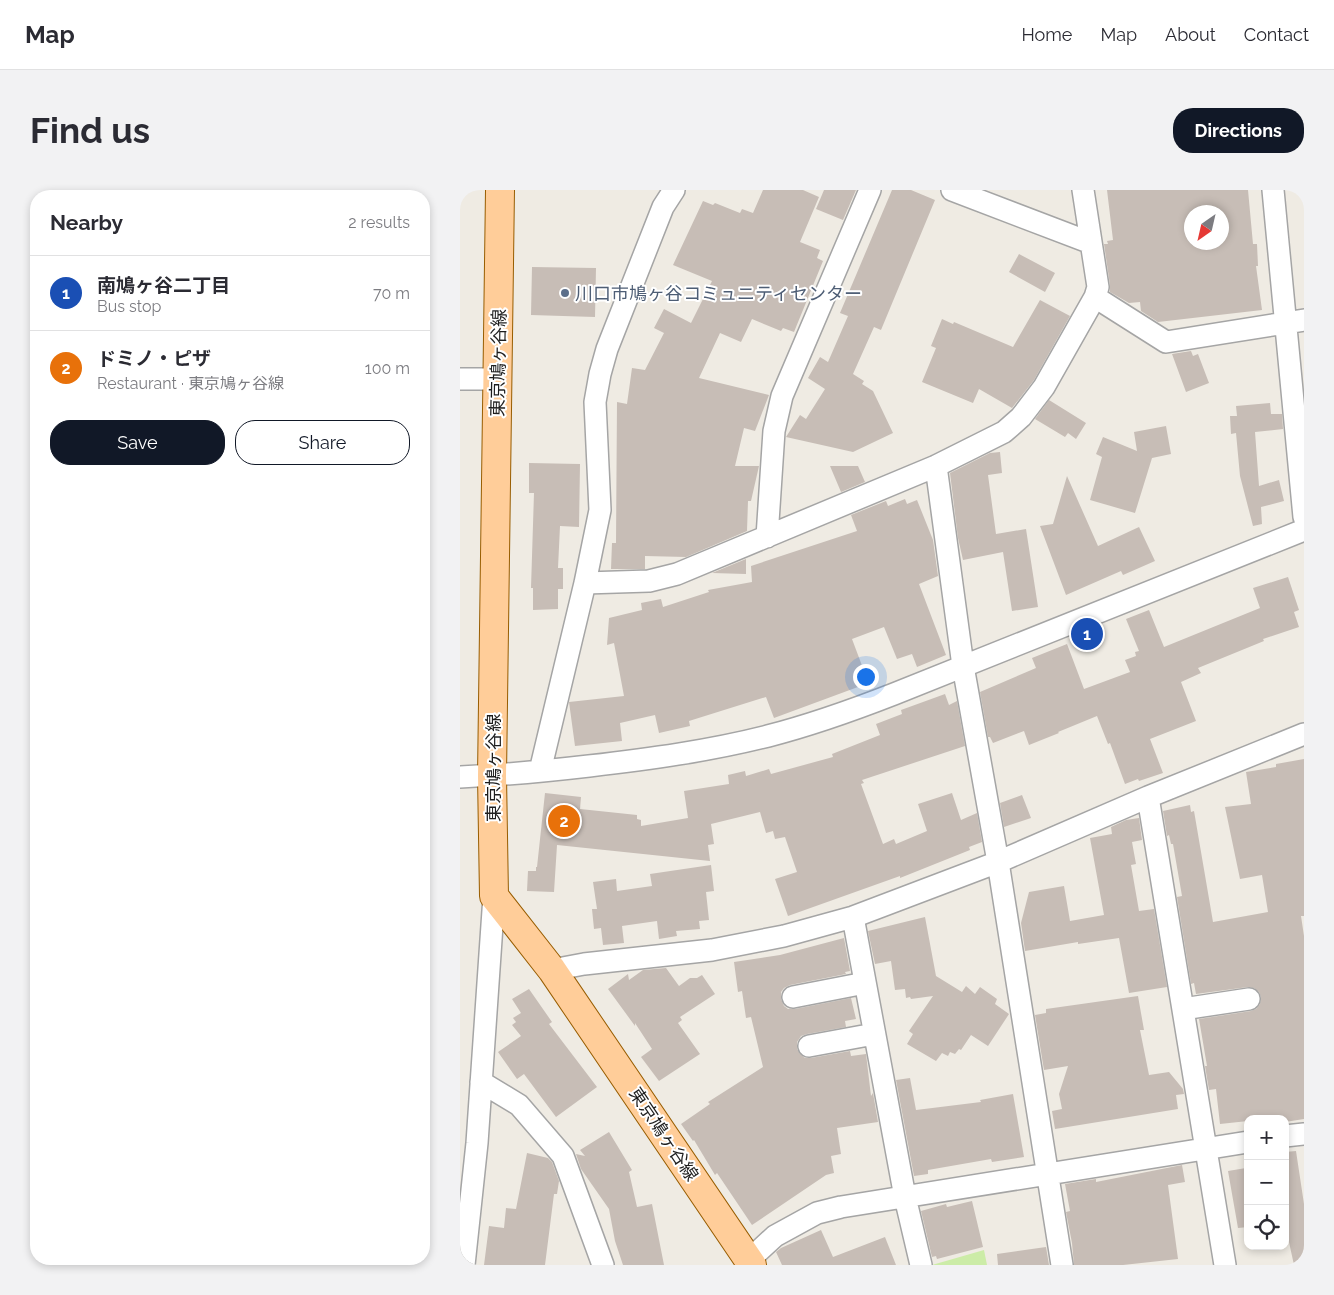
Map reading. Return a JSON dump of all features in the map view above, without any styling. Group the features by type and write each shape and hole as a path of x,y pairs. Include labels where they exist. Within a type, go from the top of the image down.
{"main road":[{"name":"東京鳩ヶ谷線","path":"500,190 492,776 494,896 552,970 749,1263"}],"street":[{"path":"540,771 585,583 600,510 595,402 600,374 607,349 663,207 674,190"},
{"path":"767,537 774,431 782,396 870,190"},
{"path":"952,190 1091,242"},
{"path":"585,583 649,581 677,574 936,466 1004,432 1021,417 1044,387 1095,297 1098,287 1083,190"},
{"path":"1273,190 1295,321 1304,518"},
{"path":"1095,297 1166,342 1295,321"},
{"path":"460,378 498,379"},
{"path":"936,466 963,666 998,862 1046,1174 1062,1265"},
{"path":"460,777 492,776 640,760 708,750 769,736 835,716 1304,530"},
{"path":"552,970 584,964 712,950 784,936 853,917 998,862 1148,796 1304,734"},
{"path":"1148,796 1225,1265"},
{"path":"464,1265 468,1142 481,1082 494,896"},
{"path":"853,917 904,1197 921,1265"},
{"path":"793,997 865,983"},
{"path":"1183,1009 1249,999"},
{"path":"809,1046 874,1034"},
{"path":"481,1082 519,1105 563,1156 603,1265"},
{"path":"1289,1136 1304,1134"},
{"path":"749,1263 775,1236 817,1213 841,1206 1244,1143"}],"green space":[{"path":"984,1250 987,1265 932,1265"}],"building":[{"path":"763,190 803,190 819,197 800,242 820,250 817,258 823,261 794,332 783,328 781,331 752,319 741,342 720,333 699,378 769,395 755,431 744,428 735,466 759,466 751,501 748,501 747,531 686,557 645,556 645,569 611,569 612,543 616,543 617,402 627,404 632,368 645,370 664,333 654,328 664,309 691,323 712,281 673,265 703,201 713,205 715,203 740,213 742,209 753,213"},
{"path":"824,190 856,190 843,220 816,209"},
{"path":"892,190 911,190 935,200 881,330 874,327 853,374 864,381 862,384 873,391 893,433 853,452 786,437 800,415 806,419 825,389 808,378 820,357 828,362 848,316 840,313"},
{"path":"1107,190 1248,190 1253,244 1257,244 1258,266 1256,266 1262,310 1158,322 1141,311 1140,302 1129,303 1110,292 1104,244 1108,244 1107,241 1113,240"},
{"path":"1019,254 1055,273 1045,292 1009,272"},
{"path":"532,267 596,268 595,317 531,315"},
{"path":"1040,300 1070,316 1034,380 1012,408 979,389 973,403 922,382 936,348 931,346 942,319 953,324 954,322 1013,347"},
{"path":"1191,351 1193,356 1198,354 1209,383 1186,392 1172,354"},
{"path":"1049,400 1086,423 1076,439 1068,433 1065,437 1035,419"},
{"path":"1270,403 1271,414 1282,414 1283,429 1255,432 1259,486 1279,480 1284,501 1261,507 1262,524 1253,526 1240,476 1236,433 1231,434 1230,416 1237,416 1236,406"},
{"path":"1166,426 1171,454 1152,458 1135,513 1090,500 1102,457 1096,454 1103,437 1137,451 1134,432"},
{"path":"1000,452 1002,473 988,475 996,534 1026,529 1038,607 1012,611 1003,552 963,560 958,538 950,473 990,453"},
{"path":"529,463 580,464 579,527 560,526 558,568 563,568 563,589 558,589 558,609 533,610 533,588 531,588 534,493 529,493"},
{"path":"830,466 858,466 865,482 841,492"},
{"path":"1067,476 1098,546 1139,527 1155,561 1123,575 1121,571 1066,595 1040,526 1053,524"},
{"path":"905,499 907,504 917,500 933,540 938,576 919,584 946,655 917,667 912,654 897,659 884,627 852,639 864,671 862,672 866,684 774,718 766,697 689,721 690,726 659,733 655,715 620,723 622,741 575,746 569,702 624,696 614,643 607,645 609,618 642,610 641,603 661,599 663,607 709,592 708,590 752,582 751,566 857,531 851,515 886,501 888,506"},
{"path":"746,559 746,574 712,573"},
{"path":"1288,577 1299,610 1294,612 1299,627 1263,639 1264,641 1198,668 1201,673 1181,682 1196,721 1150,739 1163,773 1125,784 1110,743 1108,744 1097,716 1029,745 1024,731 993,743 990,737 988,737 980,692 1036,668 1032,658 1067,644 1084,689 1130,672 1125,660 1136,656 1135,652 1139,651 1126,619 1149,610 1164,647 1260,608 1253,588"},
{"path":"945,694 949,705 957,701 965,746 862,780 864,783 861,784 883,844 894,839 896,844 927,831 918,804 952,793 961,820 977,813 982,842 969,847 970,850 900,878 900,876 788,916 775,879 797,872 785,837 775,839 773,831 766,833 760,812 711,824 714,844 708,845 710,861 557,845 554,892 527,891 528,871 536,871 537,867 545,793 581,797 580,809 637,815 637,819 641,820 641,826 688,818 684,791 729,784 728,775 745,771 746,776 769,769 771,774 833,757 832,754 880,735 876,724 902,714 901,710"},
{"path":"1304,759 1304,916 1301,916 1304,936 1304,1119 1289,1121 1289,1115 1244,1115 1244,1121 1220,1124 1216,1089 1209,1090 1199,1019 1251,1011 1260,1004 1261,997 1254,988 1248,987 1196,994 1194,983 1191,984 1177,897 1182,896 1173,844 1171,844 1169,835 1167,836 1163,811 1190,805 1191,812 1194,811 1213,922 1268,912 1262,875 1240,879 1225,807 1251,804 1246,772 1276,767 1276,764"},
{"path":"1022,795 1031,818 1004,827 1000,803"},
{"path":"1139,818 1142,840 1132,842 1136,864 1131,865 1139,911 1154,909 1167,987 1129,993 1119,938 1078,944 1078,942 1025,951 1021,923 1029,892 1064,886 1070,921 1104,915 1090,838 1112,834 1111,827 1126,820"},
{"path":"711,865 714,891 706,892 709,920 699,921 700,929 676,931 677,936 659,939 657,921 622,926 624,943 603,945 601,928 594,929 592,909 597,909 593,882 616,879 617,891 652,886 650,874"},
{"path":"925,917 936,976 962,992 966,986 975,994 980,987 997,999 995,1004 1009,1014 988,1046 971,1035 961,1050 959,1049 955,1054 950,1052 948,1056 942,1053 936,1061 907,1044 913,1034 909,1031 933,996 911,999 910,997 906,998 905,989 895,990 891,961 875,964 868,931"},
{"path":"844,938 850,971 845,972 846,974 790,985 781,992 781,999 784,1006 788,1009 795,1009 851,998 856,1019 845,1021 846,1027 801,1036 797,1042 797,1049 805,1058 850,1051 851,1056 866,1054 871,1096 873,1093 878,1122 837,1128 841,1154 831,1156 834,1173 826,1175 752,1225 717,1173 715,1175 694,1140 681,1124 710,1104 708,1102 763,1067 751,1017 746,1018 742,991 738,992 734,962 780,955"},
{"path":"666,968 679,986 690,978 697,978 702,975 715,994 680,1017 682,1020 678,1023 700,1054 659,1081 641,1057 652,1049 635,1023 635,1026 608,989 628,974 629,980 643,970"},
{"path":"529,989 552,1022 549,1024 597,1087 556,1117 524,1074 517,1079 498,1052 521,1036 512,1025 516,1022 513,1018 521,1013 512,999"},
{"path":"1138,996 1144,1030 1140,1030 1149,1075 1169,1072 1183,1089 1184,1094 1176,1095 1178,1109 1055,1129 1052,1111 1062,1109 1059,1094 1068,1066 1044,1070 1035,1015 1046,1013 1046,1009"},
{"path":"910,1078 916,1110 981,1102 980,1100 1013,1094 1024,1157 992,1162 991,1159 928,1170 928,1174 914,1176 896,1080"},
{"path":"609,1132 632,1170 629,1172 637,1207 652,1204 664,1265 623,1265 615,1241 609,1209 581,1169 576,1154 585,1156 580,1150"},
{"path":"1296,1151 1304,1204 1304,1265 1294,1265 1289,1242 1289,1152"},
{"path":"527,1153 548,1158 552,1162 559,1181 557,1194 554,1194 545,1265 484,1265 489,1226 504,1228 506,1208 516,1209"},
{"path":"1182,1165 1185,1182 1168,1185 1178,1259 1123,1265 1074,1265 1066,1212 1070,1211 1065,1184 1096,1179 1096,1182"},
{"path":"1244,1168 1244,1227 1238,1228 1228,1171"},
{"path":"972,1201 983,1247 937,1259 936,1256 932,1257 921,1211 946,1204 947,1207"},
{"path":"821,1230 833,1257 885,1237 896,1265 782,1265 776,1252"},
{"path":"1046,1247 1049,1265 998,1265 997,1254"}],"place":[{"name":"川口市鳩ヶ谷コミュニティセンター","path":"565,293"},
{"name":"南鳩ヶ谷二丁目","path":"1087,634"},
{"name":"ドミノ・ピザ","path":"564,821"}]}
